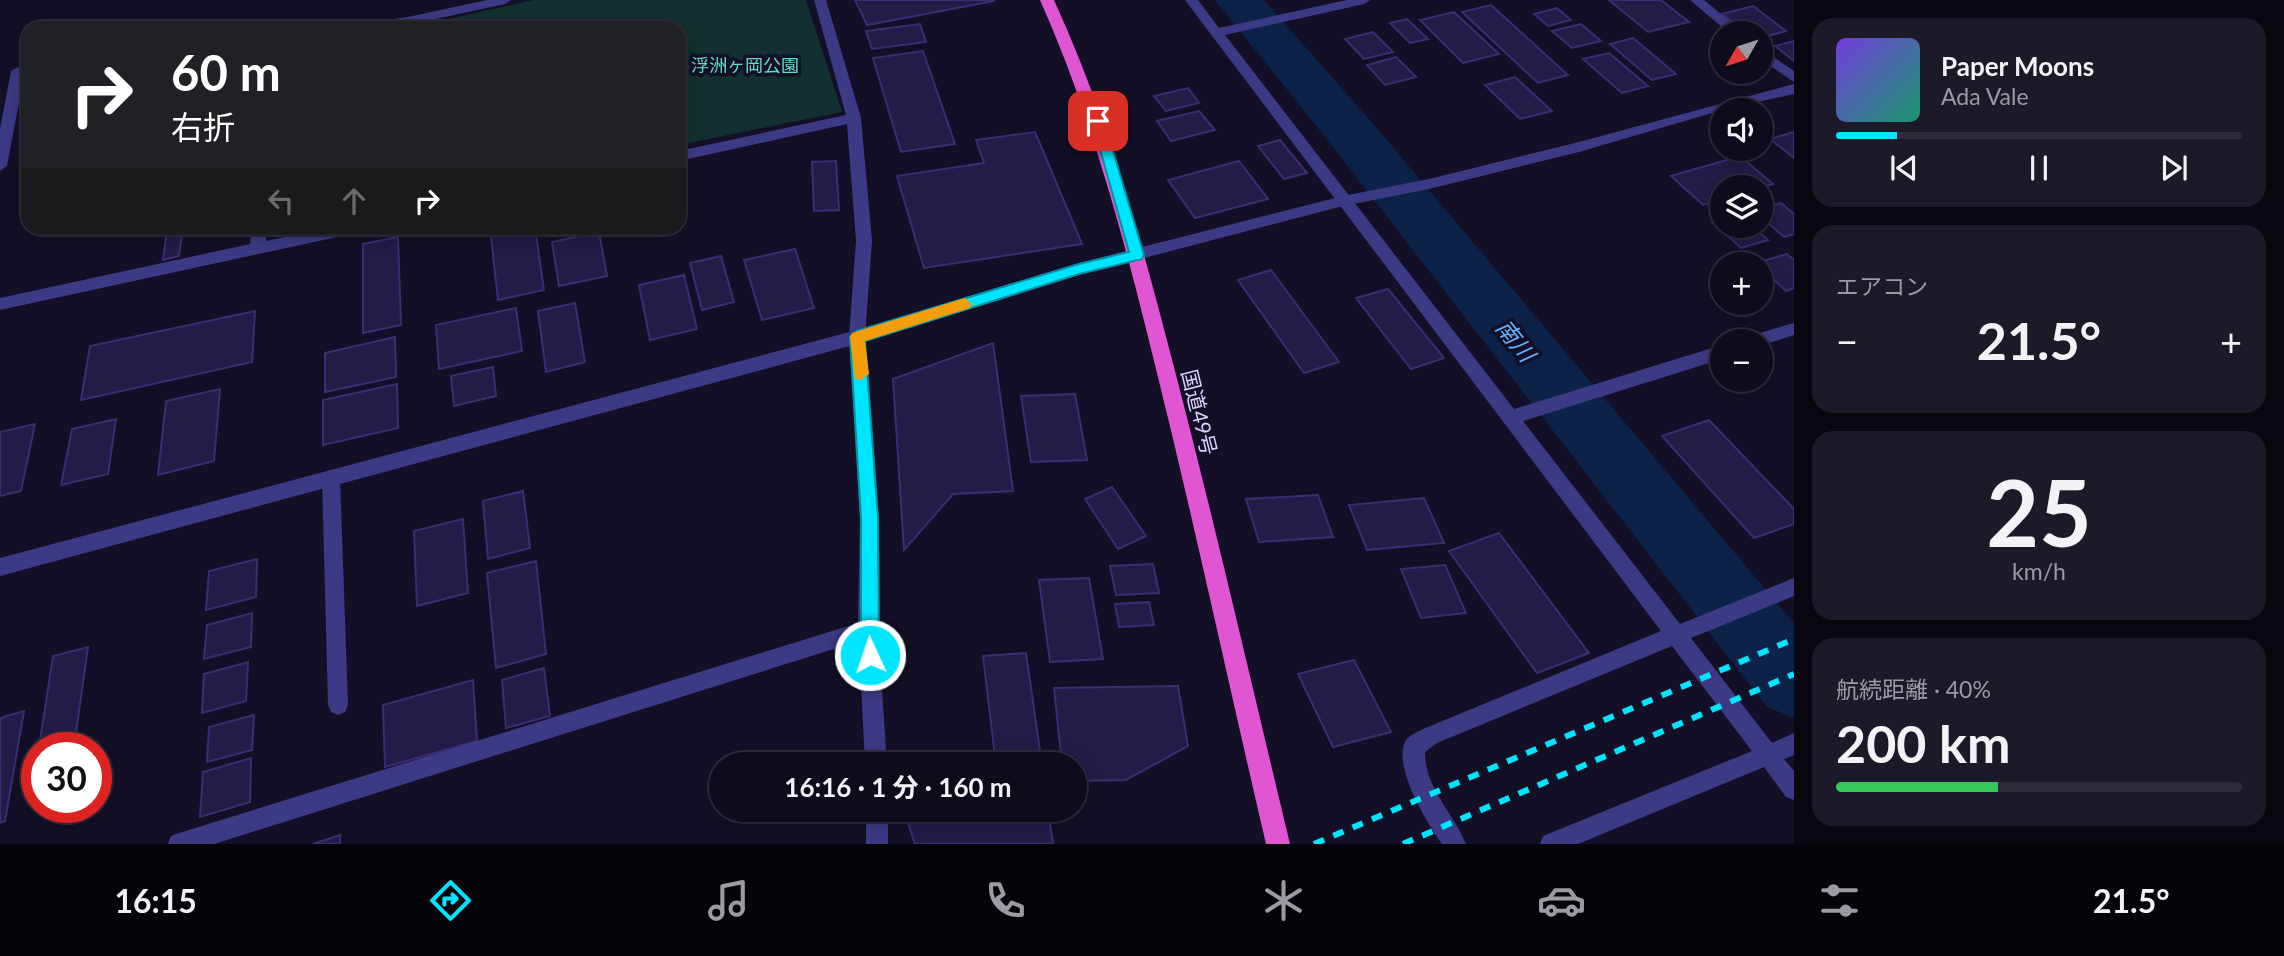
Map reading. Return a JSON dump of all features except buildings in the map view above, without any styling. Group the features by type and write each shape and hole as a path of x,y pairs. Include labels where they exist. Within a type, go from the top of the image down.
{"highway":[{"name":"国道49号","path":"1047,0 1072,52 1107,144 1187,452 1278,844"}],"street":[{"path":"412,21 505,0"},
{"path":"820,0 854,118 864,241 857,337 869,518 868,629 875,752"},
{"path":"1191,0 1224,32 1349,200 1684,632 1783,749 1794,789"},
{"path":"1224,32 1364,0"},
{"path":"1696,0 1722,21"},
{"path":"1773,62 1794,78"},
{"path":"0,75 21,71"},
{"path":"0,166 21,79"},
{"path":"0,567 857,337 1079,269 1349,200 1429,184 1794,89"},
{"path":"686,154 854,118"},
{"path":"258,248 259,235"},
{"path":"0,304 318,235"},
{"path":"1773,335 1794,329"},
{"path":"1517,416 1710,356"},
{"path":"331,478 338,705"},
{"path":"1455,844 1440,823 1414,770 1414,746 1430,736 1794,587"},
{"path":"179,844 868,629"},
{"path":"1551,844 1783,749"},
{"path":"877,822 877,844"}],"green space":[{"name":"浮洲ヶ岡公園","path":"534,0 806,0 842,112 686,144 686,21 440,21"}],"waterway":[{"name":"南川","path":"1238,0 1356,139 1794,681"}],"railway":[{"path":"1314,844 1794,639"},
{"path":"1403,844 1794,674"}],"slow traffic":[{"path":"861,374 857,337 965,304"}],"route":[{"path":"870,655 869,518 857,337 1079,269 1137,255 1107,144 1098,121"}]}
